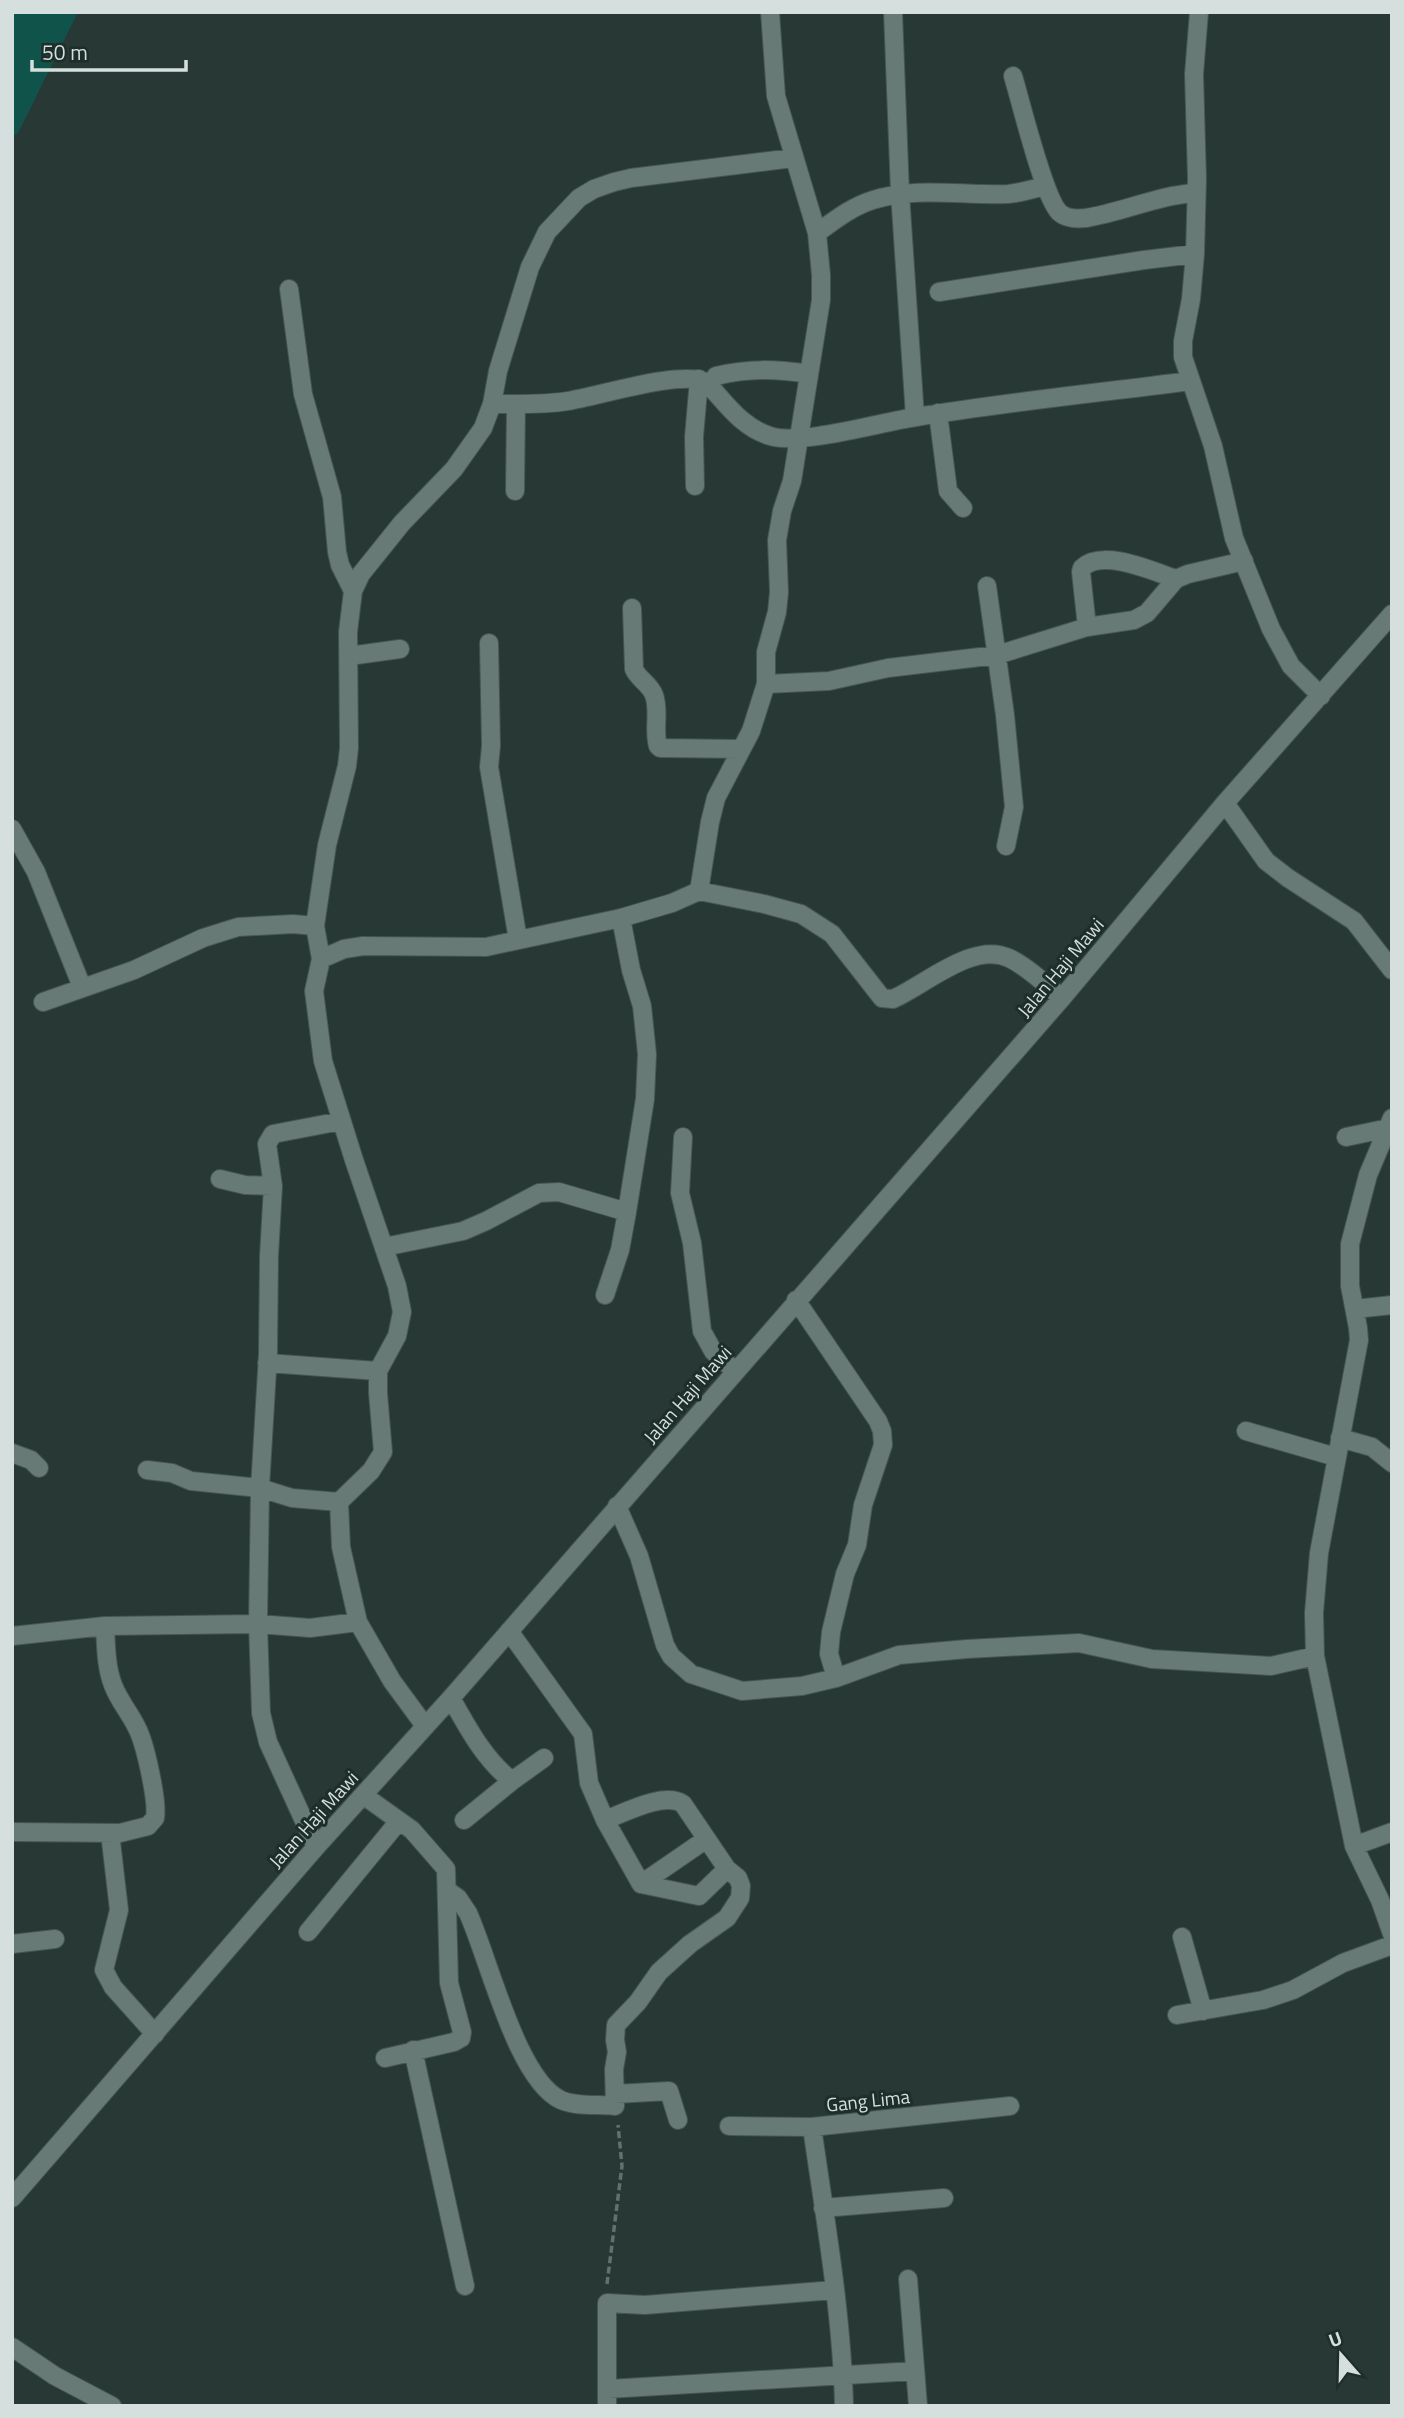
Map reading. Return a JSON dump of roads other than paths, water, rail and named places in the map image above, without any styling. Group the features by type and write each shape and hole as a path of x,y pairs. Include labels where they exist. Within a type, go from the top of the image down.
{"street":[{"path":"699,891 716,798 759,711 766,684 766,652 777,612 779,592 777,540 800,438 821,300 817,233 776,96 770,12"},
{"path":"893,12 900,193 915,417"},
{"path":"1199,12 1194,74 1195,254 1183,357 1213,446 1229,521 1271,629 1291,666 1321,696"},
{"path":"1013,76 1045,186 1060,213 1077,219 1166,196 1196,193"},
{"path":"147,1471 172,1473 191,1481 260,1488 292,1498 339,1502 371,1472 383,1452 378,1371 392,1346 402,1319 397,1286 323,1061 314,991 321,959 315,926 327,845 349,748 348,632 353,591 361,574 402,523 454,469 483,428 530,267 547,232 579,198 594,189 631,178 793,159"},
{"path":"817,233 858,206 900,193 1008,194 1045,186"},
{"path":"939,292 1195,254"},
{"path":"289,289 303,394 332,497 340,565 353,591"},
{"path":"492,404 564,401 657,382 768,369 809,374"},
{"path":"708,378 706,382 736,416 751,428 772,437 800,438 938,413 1189,381"},
{"path":"695,486 694,437 708,378"},
{"path":"515,491 516,404"},
{"path":"938,413 948,491 963,508"},
{"path":"1087,627 1081,572 1088,562 1104,559 1127,563 1176,579"},
{"path":"766,684 830,681 888,668 997,655 1087,627 1141,617 1155,605 1176,579 1244,561"},
{"path":"987,586 1014,807 1006,846"},
{"path":"632,608 634,669 655,697 658,746 741,749"},
{"name":"Jalan Haji Mawi","path":"12,2199 316,1847 451,1698 1062,998 1225,803 1392,614"},
{"path":"489,643 489,767 518,940"},
{"path":"349,656 400,649"},
{"path":"1225,803 1266,861 1354,921 1392,970"},
{"path":"12,829 36,872 82,987"},
{"path":"321,959 344,949 363,946 469,949 621,918 672,903 699,891 801,914 832,934 882,998 893,999 957,964 987,954 1011,958 1062,998"},
{"path":"605,1295 620,1250 628,1212 645,1099 648,1054 642,1006 634,982 621,918"},
{"path":"43,1002 134,970 203,938 238,927 293,924 315,926"},
{"path":"316,1847 268,1742 264,1727 258,1624 260,1488 273,1186 267,1144 270,1136 279,1132 341,1121"},
{"path":"1346,1138 1390,1123"},
{"path":"1390,1123 1368,1175 1350,1244 1350,1286 1359,1340 1319,1553 1314,1613 1315,1656 1354,1846 1392,1934"},
{"path":"683,1137 680,1193 692,1243 702,1331 713,1351 735,1371"},
{"path":"220,1179 245,1185 273,1186"},
{"path":"384,1247 463,1231 539,1193 559,1192 628,1212"},
{"path":"796,1300 878,1421 883,1437 831,1632 829,1654 836,1678"},
{"path":"1355,1309 1392,1305"},
{"path":"267,1363 378,1371"},
{"path":"1246,1431 1336,1457"},
{"path":"1340,1438 1372,1447 1392,1463"},
{"path":"12,1453 31,1460 39,1468"},
{"path":"339,1502 341,1548 358,1622 392,1681 425,1727"},
{"path":"617,1506 639,1556 665,1645 680,1665 703,1679 742,1691 802,1686 836,1678 899,1655 1079,1643 1186,1662 1270,1666 1315,1656"},
{"path":"12,1636 105,1626 258,1624 310,1628 358,1622"},
{"path":"12,1832 110,1833 141,1829 155,1818 142,1740 123,1706 108,1667 105,1626"},
{"path":"509,1631 583,1734 589,1783 605,1820 640,1884 699,1896 727,1869"},
{"path":"451,1698 476,1741 501,1773 512,1781"},
{"path":"464,1820 544,1758"},
{"path":"363,1795 412,1830 446,1869 449,1983 462,2032 461,2038 454,2042 385,2058"},
{"path":"605,1820 657,1801 671,1799 683,1804 705,1840 727,1869 738,1878 741,1886 740,1898 727,1918 690,1944 659,1972 638,2002 616,2025 615,2100"},
{"path":"308,1931 399,1821"},
{"path":"1354,1846 1392,1832"},
{"path":"110,1833 119,1910 104,1970 113,1987 155,2034"},
{"path":"640,1884 705,1840"},
{"path":"447,1891 458,1898 468,1913 519,2048 545,2089 558,2099 571,2104 669,2091 678,2120"},
{"path":"1182,1937 1203,2011"},
{"path":"12,1944 55,1939"},
{"path":"1177,2015 1263,2000 1293,1990 1343,1963 1392,1945"},
{"path":"413,2050 466,2286"},
{"name":"Gang Lima","path":"729,2126 812,2127 1010,2106"},
{"path":"812,2127 844,2374 844,2406"},
{"path":"823,2208 944,2198"},
{"path":"908,2279 918,2406"},
{"path":"834,2290 645,2305 607,2303 607,2397 844,2374 915,2371"},
{"path":"12,2347 55,2376 112,2406"}]}
